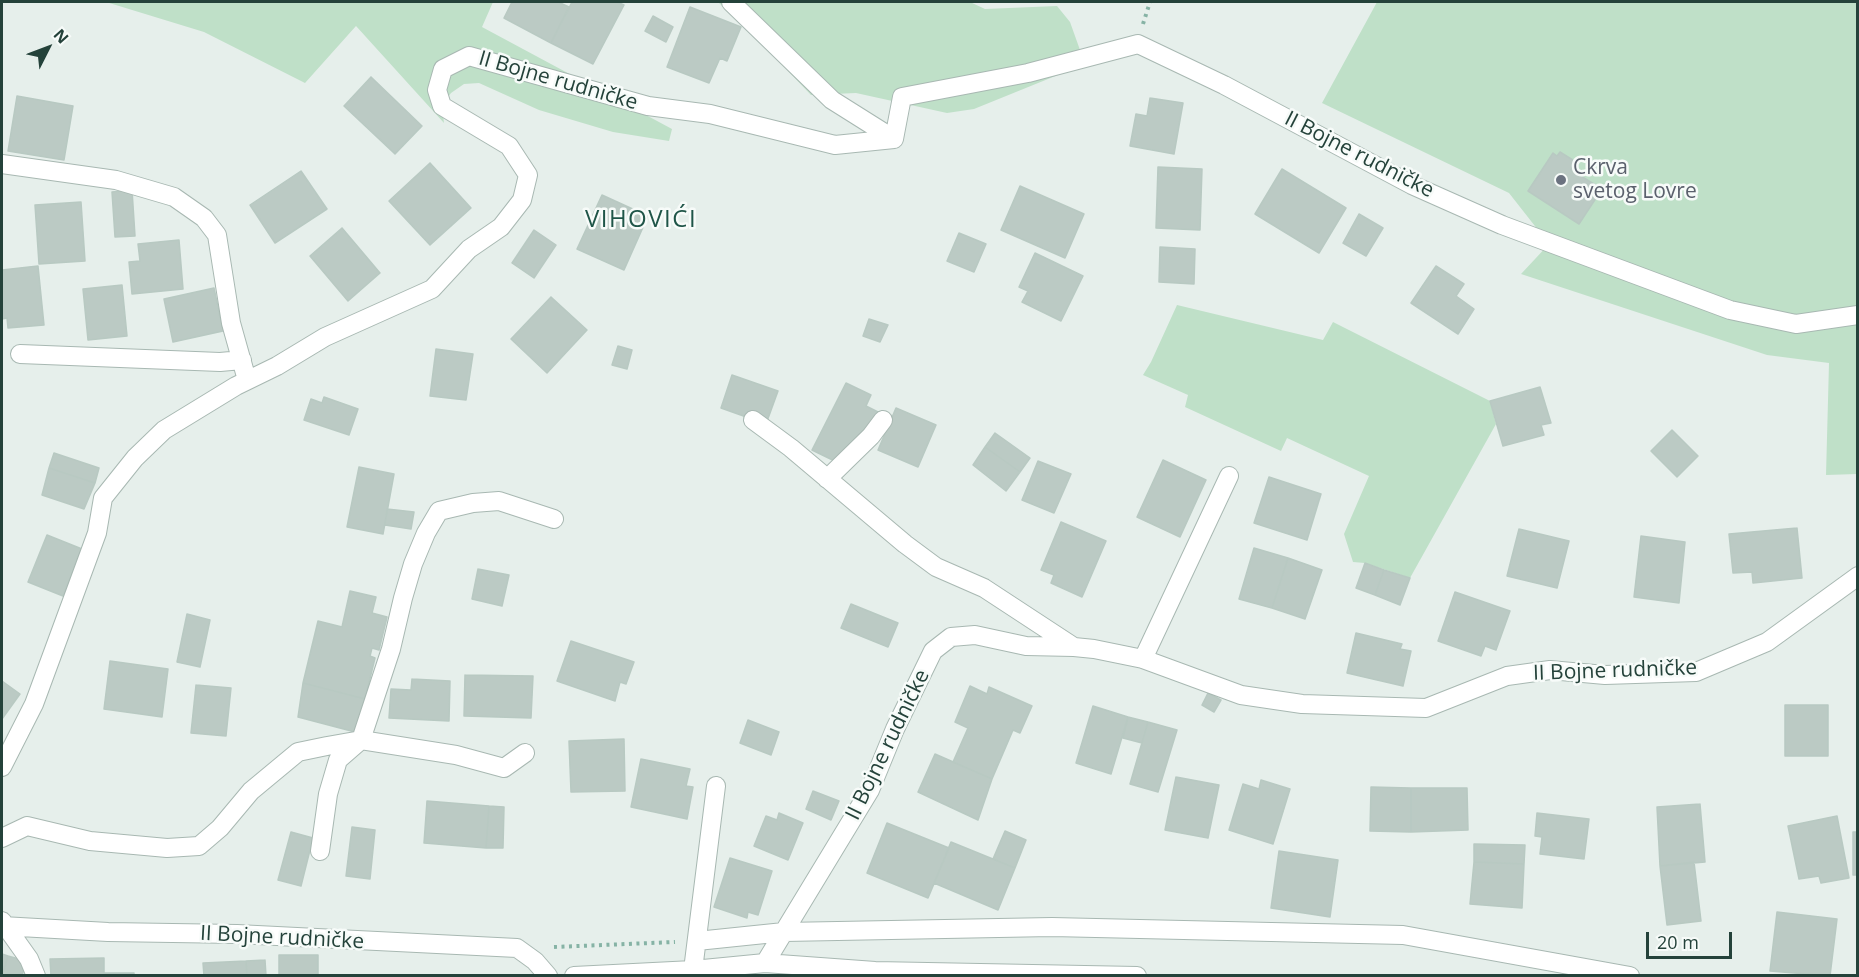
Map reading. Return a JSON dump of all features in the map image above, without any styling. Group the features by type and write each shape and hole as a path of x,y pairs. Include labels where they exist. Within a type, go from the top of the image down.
{"street":[{"path":"731,2 832,100 894,139"},
{"name":"II Bojne rudničke","path":"2,767 34,704 97,533 103,498 135,458 164,430 247,381 325,337 432,289 469,249 501,227 522,200 528,175 509,146 442,106 437,90 443,69 470,56 648,106 710,114 835,145 894,139 902,98 1028,73 1138,44 1224,85 1412,185 1502,225 1730,310 1796,324 1857,315"},
{"path":"2,164 116,180 174,197 204,218 217,235 231,322 247,381"},
{"path":"20,354 220,362 242,360"},
{"name":"II Bojne rudničke","path":"753,420 936,567 984,588 1074,646"},
{"path":"827,479 871,436 883,420"},
{"path":"1143,659 1229,476"},
{"path":"320,851 328,794 338,760 361,740 391,649 413,564 426,533 439,511 473,503 500,501 554,519"},
{"name":"II Bojne rudničke","path":"765,963 870,790 895,729 933,651 951,637 975,635 1026,646 1074,646 1094,649 1143,659 1241,695 1302,704 1426,708 1507,676 1550,670 1605,675 1696,672 1767,642 1857,576"},
{"path":"2,838 27,826 90,841 167,848 199,846 220,828 251,791 298,752 361,740 456,755 504,768 525,753"},
{"path":"693,970 716,786"},
{"name":"II Bojne rudničke","path":"3,924 108,932 237,934 517,948"},
{"name":"II Bojne rudničke","path":"3,924 29,958 36,975"},
{"path":"697,941 784,932 1052,927 1403,934 1630,975"},
{"path":"517,948 535,960 548,975"},
{"path":"574,975 693,970 765,963 875,971 1137,975"}],"path":[{"path":"517,948 697,941"}],"green space":[{"path":"106,2 493,2 482,27 672,129 669,141 613,132 539,110 479,83 464,84 451,93 442,106 444,123 356,26 305,83 204,32"},
{"path":"718,2 970,2 985,9 1057,6 1070,22 1085,64 974,109 947,113 856,93 811,95"},
{"path":"1377,2 1857,2 1857,474 1826,475 1829,363 1767,355 1521,274 1549,244 1509,193 1322,103"},
{"path":"1177,305 1323,340 1333,322 1490,401 1496,424 1410,578 1365,563 1353,562 1344,534 1369,476 1287,438 1281,451 1185,407 1188,395 1143,375"}],"building":[{"path":"512,2 558,2 569,7 551,43 504,18"},
{"path":"572,2 617,2 624,5 593,64 551,43"},
{"path":"690,7 741,27 727,61 720,58 709,83 667,67"},
{"path":"653,16 673,27 666,42 645,31"},
{"path":"371,77 422,126 395,154 344,106"},
{"path":"17,96 73,106 64,160 8,151"},
{"path":"1150,98 1183,103 1174,154 1130,146 1136,114 1147,116"},
{"name":"Ckrva svetog Lovre","path":"1560,152 1576,162 1571,170 1602,189 1579,224 1528,191 1553,153 1557,156"},
{"path":"430,163 471,208 430,245 389,201"},
{"path":"1158,167 1202,169 1200,230 1156,228"},
{"path":"1282,169 1346,208 1319,253 1255,214"},
{"path":"301,171 327,209 275,243 250,205"},
{"path":"1020,186 1084,214 1065,258 1001,230"},
{"path":"132,190 135,236 115,237 112,192"},
{"path":"602,195 648,216 624,270 577,249"},
{"path":"81,202 85,261 39,264 35,205"},
{"path":"1359,214 1383,228 1366,256 1343,243"},
{"path":"342,228 380,273 348,301 310,256"},
{"path":"534,230 556,245 534,278 512,263"},
{"path":"959,233 986,244 974,272 947,261"},
{"path":"179,240 183,289 132,294 129,262 140,261 138,244"},
{"path":"1160,247 1195,249 1194,284 1159,282"},
{"path":"1035,253 1083,276 1061,321 1022,302 1028,291 1019,287"},
{"path":"38,266 44,325 8,328 7,318 2,319 2,270"},
{"path":"1436,266 1464,284 1456,296 1474,309 1458,334 1411,303"},
{"path":"122,285 127,336 88,340 83,289"},
{"path":"214,288 223,331 173,342 164,299"},
{"path":"551,297 587,330 547,373 511,339"},
{"path":"869,319 888,325 880,342 863,336"},
{"path":"618,346 632,350 627,369 612,365"},
{"path":"436,349 473,354 466,400 430,396"},
{"path":"732,375 778,391 766,424 721,408"},
{"path":"846,383 871,395 866,406 878,412 849,468 812,450"},
{"path":"1540,387 1551,423 1541,425 1544,435 1503,446 1490,401"},
{"path":"324,397 358,409 349,435 304,420 311,399 322,403"},
{"path":"896,408 936,425 918,467 878,450"},
{"path":"1672,430 1698,456 1677,477 1651,451"},
{"path":"995,433 1030,458 1020,472 985,447"},
{"path":"985,447 1020,472 1006,491 973,465"},
{"path":"54,453 99,468 95,483 49,468"},
{"path":"1163,460 1206,480 1180,537 1137,517"},
{"path":"1038,461 1071,474 1054,513 1022,500"},
{"path":"359,467 394,474 383,534 347,527"},
{"path":"49,468 95,483 84,509 42,495"},
{"path":"1269,477 1321,494 1307,540 1254,523"},
{"path":"387,509 414,512 411,529 385,525"},
{"path":"1061,522 1106,541 1082,597 1051,583 1054,575 1041,570"},
{"path":"1797,528 1802,578 1753,583 1752,572 1733,573 1729,534"},
{"path":"1519,529 1569,541 1557,588 1507,576"},
{"path":"47,535 82,549 63,596 28,582"},
{"path":"1641,536 1685,542 1679,603 1634,597"},
{"path":"1254,548 1288,558 1272,608 1239,599"},
{"path":"1288,558 1322,570 1305,619 1272,608"},
{"path":"1365,563 1384,570 1375,595 1356,588"},
{"path":"478,569 509,575 502,606 472,599"},
{"path":"1384,570 1410,578 1400,605 1375,595"},
{"path":"350,591 376,597 372,613 387,617 379,650 372,648 370,656 375,658 365,699 303,683 318,621 342,627"},
{"path":"1455,592 1510,611 1496,650 1485,646 1481,656 1438,641"},
{"path":"851,604 898,623 888,647 841,628"},
{"path":"187,614 210,620 200,667 177,662"},
{"path":"1356,633 1402,644 1400,649 1411,651 1403,686 1347,673"},
{"path":"571,641 634,662 626,684 620,682 615,701 557,681"},
{"path":"110,661 168,669 162,717 104,709"},
{"path":"465,675 533,676 531,718 464,716"},
{"path":"412,679 450,681 449,721 389,718 391,689 411,690"},
{"path":"2,681 20,694 2,719"},
{"path":"303,683 365,699 355,732 298,717"},
{"path":"196,685 231,688 226,736 191,733"},
{"path":"970,686 987,694 989,687 1032,706 1020,733 1013,730 992,779 953,762 968,728 955,722"},
{"path":"1208,693 1221,700 1214,712 1202,705"},
{"path":"1785,705 1828,705 1828,756 1785,756"},
{"path":"1093,706 1128,717 1111,774 1076,763"},
{"path":"1128,717 1148,722 1142,743 1123,738"},
{"path":"748,720 779,732 771,755 740,743"},
{"path":"1148,722 1177,730 1158,792 1130,784"},
{"path":"624,739 625,791 571,792 569,741"},
{"path":"935,754 992,779 978,820 918,792"},
{"path":"641,759 690,769 686,786 693,787 687,819 631,807"},
{"path":"1176,777 1219,785 1208,838 1165,830"},
{"path":"1261,780 1290,789 1273,844 1229,830 1243,784 1259,789"},
{"path":"1371,787 1411,788 1411,832 1370,831"},
{"path":"1411,788 1467,788 1468,830 1411,832"},
{"path":"813,791 839,801 831,820 806,809"},
{"path":"427,801 489,806 486,848 424,843"},
{"path":"1700,804 1705,862 1660,866 1657,807"},
{"path":"489,806 504,807 503,848 486,848"},
{"path":"779,813 803,823 788,860 754,846 766,816 777,820"},
{"path":"1537,813 1589,819 1584,859 1540,854 1542,837 1535,836"},
{"path":"1837,816 1849,878 1821,883 1819,876 1799,879 1788,826"},
{"path":"887,823 949,848 928,898 867,873"},
{"path":"352,827 375,830 370,879 346,876"},
{"path":"1005,831 1026,840 1015,868 993,859"},
{"path":"291,832 313,838 301,886 278,880"},
{"path":"1853,832 1858,832 1858,875 1853,875"},
{"path":"951,842 1015,868 998,910 934,883"},
{"path":"1474,844 1525,845 1524,864 1474,862"},
{"path":"1279,851 1338,860 1330,917 1271,908"},
{"path":"730,858 772,871 758,915 748,912 747,918 714,907"},
{"path":"1474,862 1524,864 1522,908 1470,904"},
{"path":"1694,862 1701,921 1667,925 1660,866"},
{"path":"1777,912 1837,919 1830,976 1770,971"},
{"path":"2,954 8,956 2,976"},
{"path":"279,955 318,955 318,976 279,976"},
{"path":"8,956 26,961 22,976 2,976"},
{"path":"104,958 104,973 134,973 134,976 51,976 50,959"},
{"path":"265,960 266,976 247,976 246,961"},
{"path":"246,961 247,976 204,976 203,963"}],"place":[{"name":"Ckrva svetog Lovre","path":"1561,180"}],"district":[{"name":"VIHOVIĆI","path":"641,220"}]}
